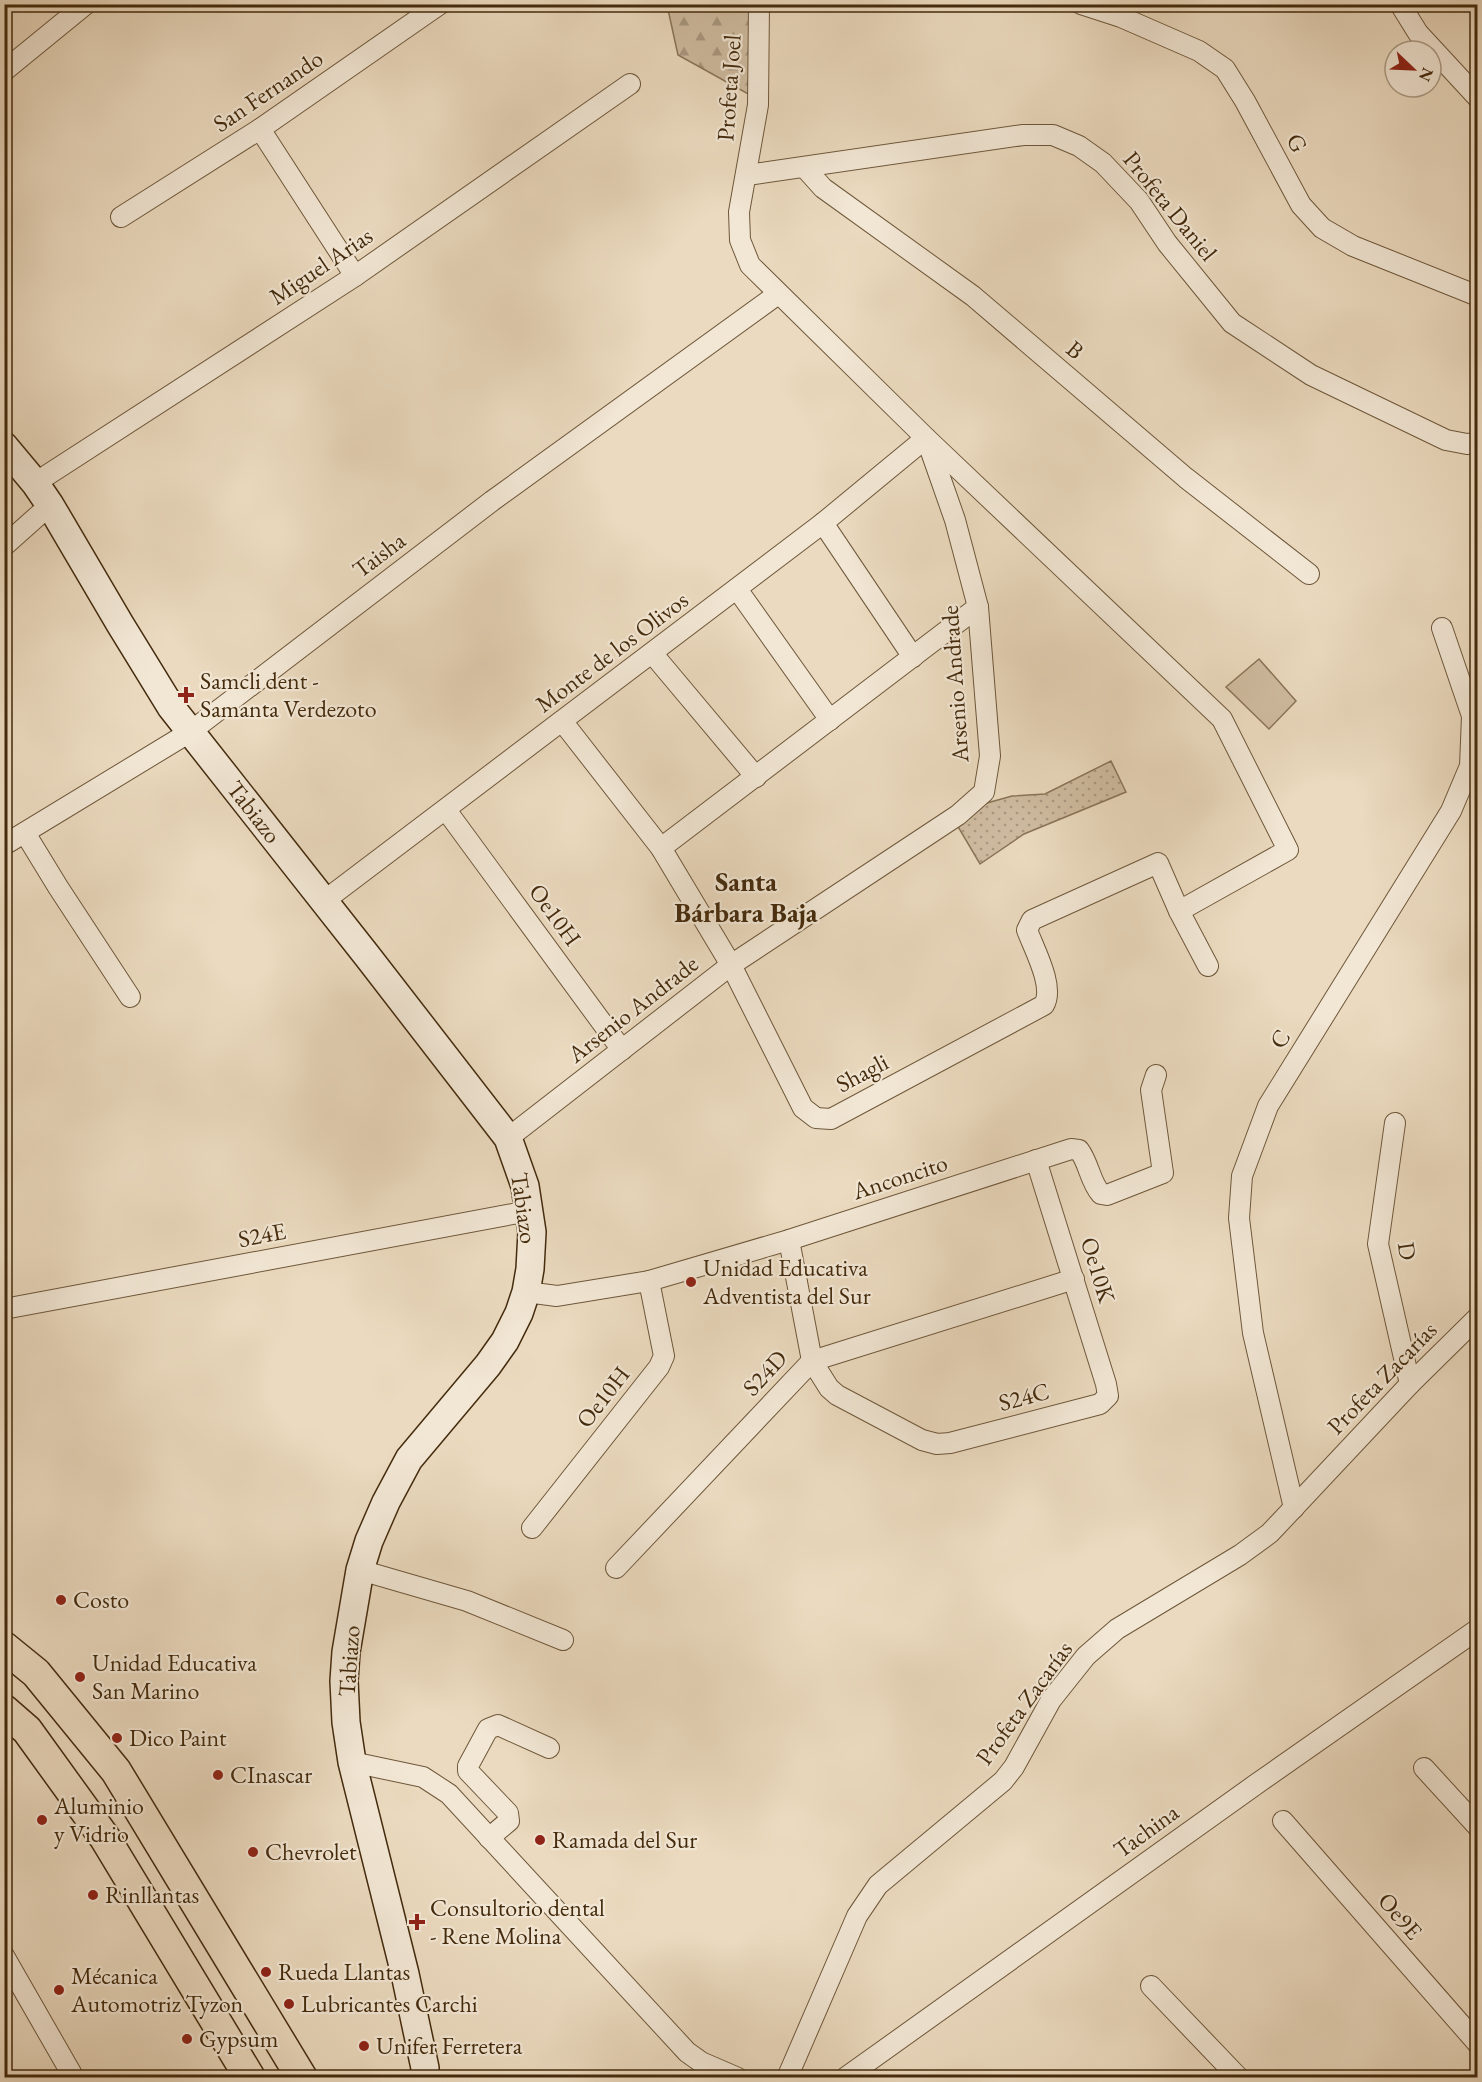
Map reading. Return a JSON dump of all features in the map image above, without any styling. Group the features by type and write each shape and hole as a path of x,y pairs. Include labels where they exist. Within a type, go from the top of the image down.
{"main road":[{"path":"4,1647 36,1673 116,1771 302,2078"},
{"path":"4,1710 27,1730 105,1838 250,2078"}],"street":[{"path":"4,70 86,4"},
{"name":"San Fernando","path":"121,217 260,129 440,4"},
{"name":"Profeta Joel","path":"747,175 758,105 759,4"},
{"name":"G","path":"1081,4 1121,17 1198,51 1225,69 1245,101 1301,205 1322,228 1353,246 1478,296"},
{"path":"1400,4 1418,33 1478,98"},
{"name":"Miguel Arias","path":"4,546 42,494 630,84"},
{"path":"260,129 355,276"},
{"name":"Profeta Daniel","path":"747,175 1023,135 1053,135 1079,146 1103,163 1139,201 1167,243 1232,323 1311,375 1446,440 1478,444"},
{"name":"B","path":"805,168 822,188 973,296 1186,478 1309,574"},
{"name":"Arsenio Andrade","path":"508,1138 731,965 958,815 984,792 990,756 978,607 955,520 926,438 750,265 740,240 739,212 747,175"},
{"name":"Taisha","path":"4,845 190,732 492,501 778,294"},
{"path":"926,438 1222,719 1288,850 1179,910"},
{"name":"Monte de los Olivos","path":"324,902 823,523 926,438"},
{"name":"Tabiazo","path":"4,446 42,494 171,707 508,1138 520,1167 532,1232 526,1292 519,1313 505,1341 488,1365 409,1460 386,1502 369,1541 360,1570 346,1652 344,1681 346,1722 352,1762 405,1974 425,2068 424,2078"},
{"path":"823,523 913,657"},
{"path":"737,589 830,720"},
{"path":"661,848 978,607"},
{"name":"C","path":"1294,1508 1253,1333 1239,1218 1242,1176 1268,1106 1451,811 1470,766 1472,716 1442,628"},
{"path":"652,653 756,777"},
{"name":"Shagli","path":"562,721 661,848 731,965 802,1108 816,1118 831,1119 1044,1005 1048,994 1047,986 1027,930 1032,920 1158,863 1208,966"},
{"name":"Oe10H","path":"446,810 622,1050"},
{"path":"25,833 130,997"},
{"name":"Anconcito","path":"526,1292 557,1296 649,1281 789,1240 1071,1149 1079,1150 1084,1156 1097,1189 1101,1194 1107,1195 1163,1173 1151,1090 1156,1075"},
{"name":"D","path":"1395,1122 1378,1244 1410,1384"},
{"name":"Oe10K","path":"1036,1160 1108,1396"},
{"name":"S24E","path":"4,1309 529,1211"},
{"path":"789,1240 812,1360"},
{"name":"S24D","path":"616,1568 812,1360 1074,1280"},
{"name":"Oe10H","path":"532,1528 659,1367 664,1356 649,1281"},
{"name":"Profeta Zacarías","path":"787,2078 857,1916 878,1885 1003,1781 1014,1767 1051,1700 1086,1656 1117,1629 1240,1555 1270,1533 1410,1384 1478,1317"},
{"name":"S24C","path":"812,1360 829,1389 837,1395 922,1440 937,1444 950,1443 1100,1404 1108,1396"},
{"path":"360,1570 467,1601 563,1640"},
{"name":"Tachina","path":"845,2078 1283,1765 1478,1629"},
{"path":"489,1838 509,1821 508,1814 468,1771 468,1766 488,1729 498,1725 549,1748"},
{"path":"352,1762 423,1777 449,1794 687,2052 701,2062 738,2078"},
{"path":"1424,1768 1478,1827"},
{"name":"Oe9E","path":"1283,1821 1478,2044"},
{"path":"4,1956 74,2078"},
{"path":"1151,1986 1239,2078"}],"green space":[{"path":"667,5 751,5 750,95 678,55"},
{"path":"1259,659 1296,701 1269,729 1226,687"},
{"path":"1111,761 1126,792 1024,834 980,864 957,825 987,803 1012,796 1045,794"}],"place":[{"name":"Samcli dent - Samanta Verdezoto","path":"186,695"},
{"name":"Unidad Educativa Adventista del Sur","path":"691,1282"},
{"name":"Costo","path":"61,1600"},
{"name":"Unidad Educativa San Marino","path":"80,1677"},
{"name":"Dico Paint","path":"117,1738"},
{"name":"CInascar","path":"218,1775"},
{"name":"Aluminio y Vidrio","path":"42,1820"},
{"name":"Ramada del Sur","path":"540,1840"},
{"name":"Chevrolet","path":"253,1852"},
{"name":"Rinllantas","path":"93,1895"},
{"name":"Consultorio dental - Rene Molina","path":"417,1922"},
{"name":"Rueda Llantas","path":"266,1972"},
{"name":"Mécanica Automotriz Tyzon","path":"59,1990"},
{"name":"Lubricantes Carchi","path":"289,2004"},
{"name":"Gypsum","path":"187,2039"},
{"name":"Unifer Ferretera","path":"364,2046"}],"district":[{"name":"Santa Bárbara Baja","path":"746,898"}]}
